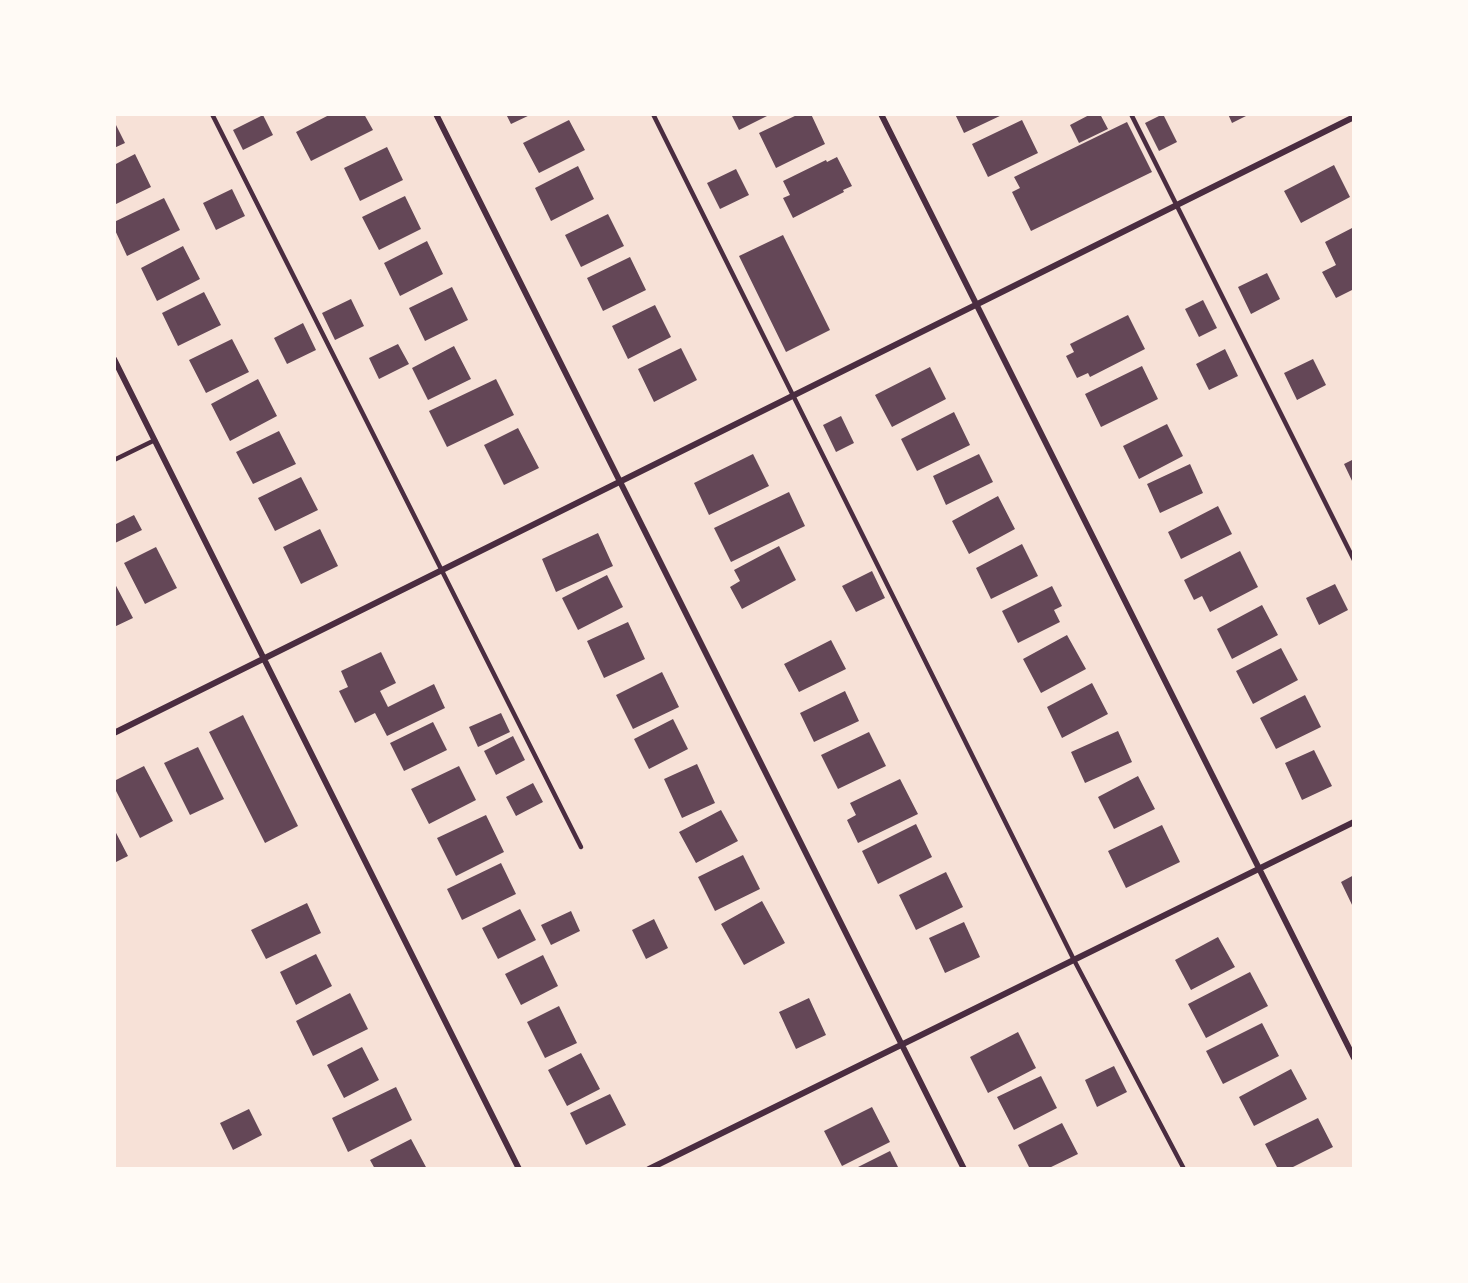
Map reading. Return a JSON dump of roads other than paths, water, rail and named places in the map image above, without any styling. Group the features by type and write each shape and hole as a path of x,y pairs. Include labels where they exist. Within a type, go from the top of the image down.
{"street":[{"path":"436,114 964,1169"},
{"path":"881,114 1354,1058"},
{"path":"114,733 1354,117"},
{"path":"114,359 519,1169"},
{"path":"649,1169 1354,822"}],"lane":[{"path":"212,114 581,847"},
{"path":"654,114 1074,960 1184,1169"},
{"path":"1131,114 1354,560"},
{"path":"114,460 154,440"}]}
